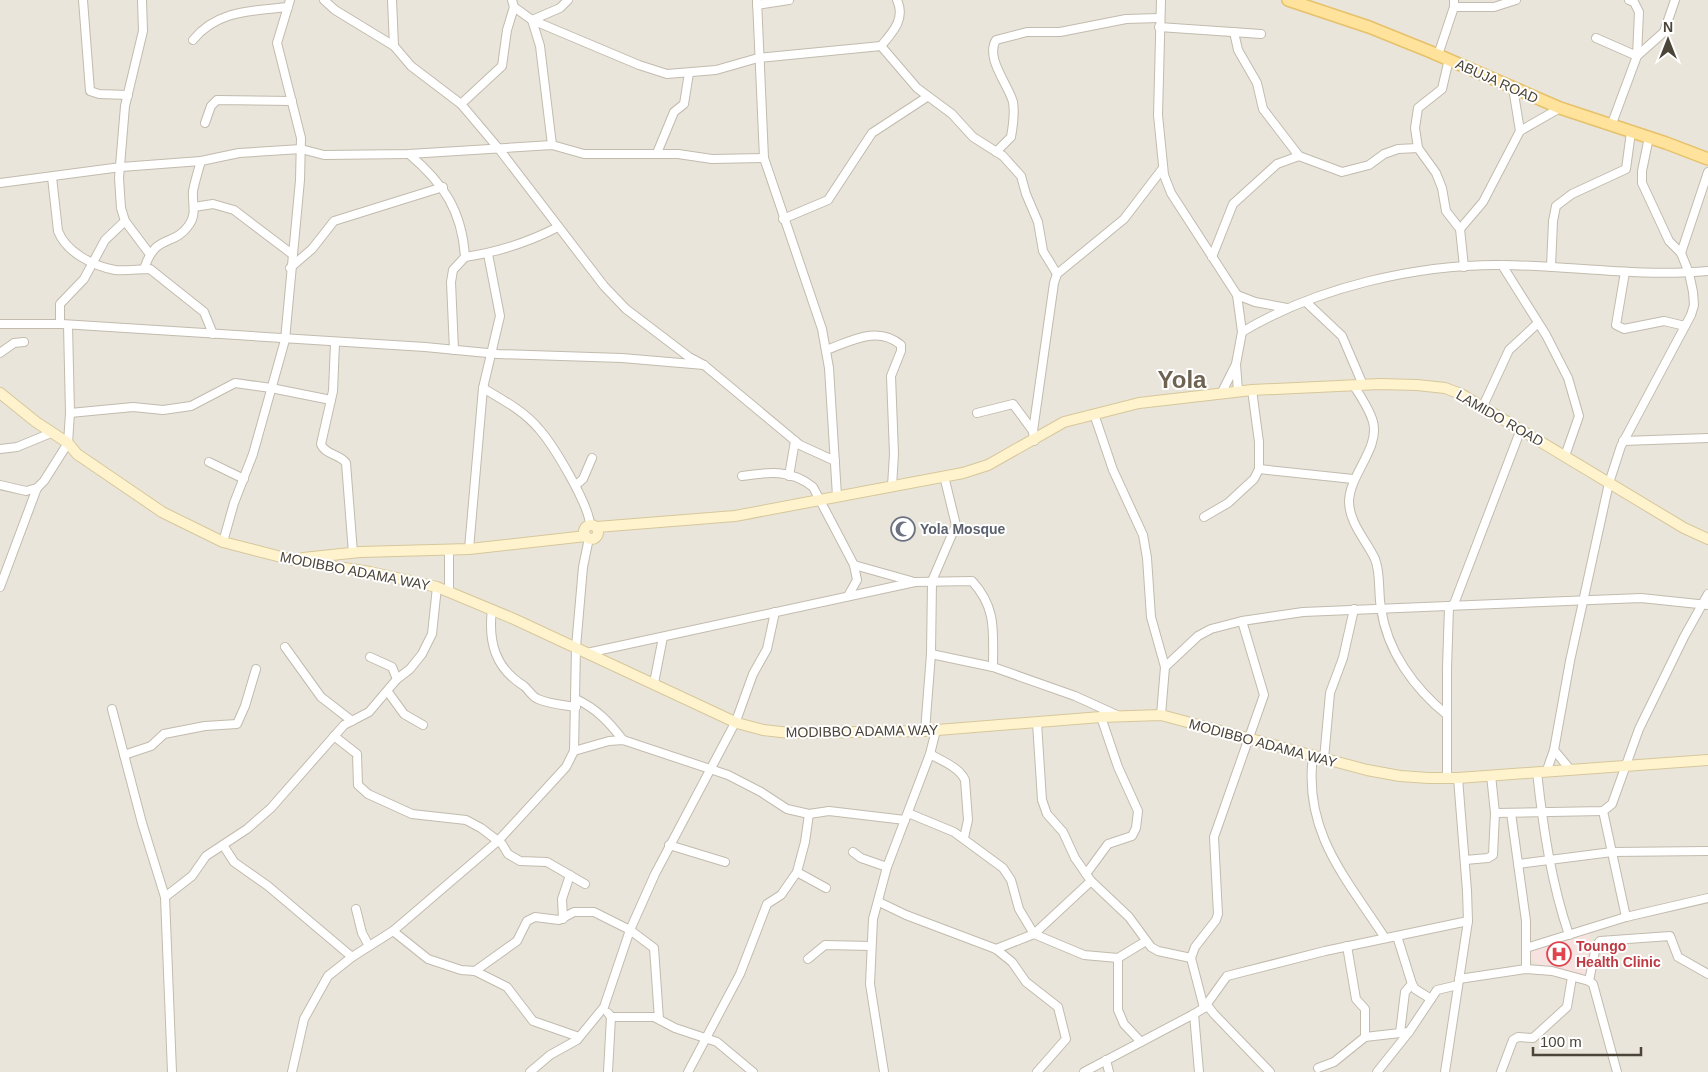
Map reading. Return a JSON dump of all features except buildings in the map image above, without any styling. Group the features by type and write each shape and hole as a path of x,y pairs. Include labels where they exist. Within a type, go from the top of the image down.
{"main road":[{"name":"ABUJA ROAD","path":"1288,0 1369,27 1438,54 1560,108 1708,159"},
{"name":"LAMIDO ROAD","path":"591,531 616,525 735,516 821,498 944,476 988,465 1034,436 1064,422 1139,403 1252,390 1359,385 1417,385 1445,388 1483,406 1684,528 1708,540"},
{"name":"MODIBBO ADAMA WAY","path":"0,393 51,434 68,443 77,454 162,512 223,542 293,560 370,572 437,587 492,609 736,721 763,730 790,733 925,732 1101,717 1161,714 1324,759 1400,776 1453,778 1570,768 1708,760"},
{"path":"293,560 353,552 469,549 561,538 591,531"}],"street":[{"path":"83,0 90,91 99,94 128,95"},
{"path":"142,0 143,31 128,95 121,168 120,208 125,221 149,254"},
{"path":"324,0 335,10 394,46 411,66 461,104 499,149 604,286 626,309 690,357 704,365 795,441 835,461"},
{"path":"392,0 394,46"},
{"path":"532,20 560,8 568,0"},
{"path":"789,0 757,3 764,158 783,219 822,329 829,368 837,496"},
{"path":"513,4 532,20 654,71 668,74 716,70 758,58 881,46 897,27 900,17 897,0"},
{"path":"1161,0 1158,115 1163,168 1172,194 1237,295 1242,332 1236,364 1238,391"},
{"path":"1438,54 1454,4 1494,7 1516,0"},
{"path":"1611,126 1637,56 1639,12 1634,2 1629,0"},
{"path":"1637,56 1664,32 1675,0"},
{"path":"193,40 200,31 224,16 289,4 277,43 302,138 284,340 253,454 223,542"},
{"path":"461,104 502,66 513,4"},
{"path":"996,152 1011,138 1014,114 1006,84 993,57 996,40 1027,32 1075,31 1126,19 1261,34"},
{"path":"532,20 540,46 552,145"},
{"path":"1234,32 1238,50 1257,83 1262,109 1299,156 1342,172 1369,165 1384,154 1398,149 1418,148"},
{"path":"1596,38 1637,56"},
{"path":"881,46 916,88 952,114 973,137 1012,164 1021,176 1026,194 1038,222 1043,250 1057,274 1034,436"},
{"path":"1449,59 1442,89 1418,108 1415,128 1418,148 1436,173 1442,188 1446,211 1460,229 1464,267"},
{"path":"657,153 674,112 684,104 689,73"},
{"path":"1513,88 1520,131"},
{"path":"783,219 828,200 872,133 927,97"},
{"path":"205,123 211,106 217,100 292,101"},
{"path":"1460,229 1483,202 1520,131 1560,108"},
{"path":"1551,267 1553,221 1556,206 1572,194 1626,169 1631,132"},
{"path":"1569,935 1557,900 1541,812 1542,771 1554,750 1583,600 1609,483 1623,441 1685,326 1694,305 1689,273 1681,253 1668,241 1642,183 1642,171 1648,137"},
{"path":"0,183 121,168 201,161 240,153 301,149 324,156 409,154 552,145 584,154 657,153 712,158 764,158"},
{"path":"409,154 431,173 443,187 456,211 465,257"},
{"path":"1212,257 1233,204 1277,164 1299,156"},
{"path":"144,269 149,254 162,242 182,234 194,216 193,191 201,161"},
{"path":"1057,274 1124,219 1163,168"},
{"path":"1681,253 1708,172"},
{"path":"52,177 58,231 61,239 77,255 115,270 150,268 204,312 213,334"},
{"path":"290,268 312,249 334,221 443,187"},
{"path":"194,206 213,204 234,210 292,254"},
{"path":"0,587 37,488 44,481 68,443 70,413 64,324 60,304 84,279 97,251 105,240 125,221"},
{"path":"454,350 451,282 453,270 465,257 505,250 533,240 558,227"},
{"path":"469,549 483,388 500,316 488,254"},
{"path":"1502,265 1560,359 1568,378 1579,416 1565,456"},
{"path":"1242,332 1286,308 1348,287 1397,275 1464,267 1502,265 1625,272 1689,273 1708,271"},
{"path":"1625,272 1616,325 1624,328 1664,321 1685,326"},
{"path":"1237,295 1255,302 1286,308"},
{"path":"1306,302 1342,336 1375,431 1371,446 1353,479 1349,502 1352,517 1375,561 1381,609 1391,642 1401,664 1427,699 1447,715"},
{"path":"0,324 64,324 490,354 622,358 704,365"},
{"path":"1483,406 1509,350 1538,324"},
{"path":"826,350 860,337 876,334 893,338 901,345 901,351 891,376 894,454 892,486"},
{"path":"0,353 14,343 24,342"},
{"path":"335,343 331,400 321,444 325,450 346,463 353,552"},
{"path":"1222,392 1236,364"},
{"path":"70,413 133,407 164,410 191,406 235,384 271,388 331,400"},
{"path":"292,1072 304,1019 328,976 352,957 393,932 498,841 566,767 574,751 576,648 583,567 591,531 589,513 576,486 540,429 513,406 483,388"},
{"path":"1204,518 1228,503 1254,479 1259,469 1259,442 1252,390"},
{"path":"977,412 1013,404 1034,436"},
{"path":"1094,414 1113,470 1143,535 1152,617 1165,666 1161,714"},
{"path":"1449,607 1454,604 1521,429"},
{"path":"0,449 17,447 51,434"},
{"path":"1623,441 1708,438"},
{"path":"789,476 795,441"},
{"path":"576,486 583,479 592,458"},
{"path":"209,462 244,479"},
{"path":"1259,469 1353,479"},
{"path":"742,476 774,472 805,480 813,487 821,498 854,564 857,580 848,596"},
{"path":"925,732 932,654 932,581 956,525 944,476"},
{"path":"0,485 26,491 37,488"},
{"path":"449,550 449,592"},
{"path":"854,564 890,577 915,582"},
{"path":"587,653 915,582 972,581 978,587 989,606 993,619 993,666"},
{"path":"165,897 192,876 206,856 247,829 271,808 344,724 369,712 398,679 410,669 422,654 432,634 437,587"},
{"path":"1495,813 1603,812 1615,801 1625,766 1639,729 1684,637 1706,605 1708,594"},
{"path":"1165,666 1198,636 1211,629 1242,621 1303,612 1641,598 1706,605"},
{"path":"1445,1072 1468,921 1465,860 1453,778 1447,715 1449,607"},
{"path":"492,609 490,624 497,660 517,683 525,687 537,699 576,708"},
{"path":"1324,759 1330,693 1344,658 1354,610"},
{"path":"530,1072 550,1054 579,1037 604,1008 630,930 669,845 736,721 753,674 767,649 775,612"},
{"path":"1204,1008 1191,958 1195,947 1216,920 1218,914 1214,837 1264,695 1242,621"},
{"path":"654,683 663,637"},
{"path":"285,648 321,697 352,721"},
{"path":"932,654 993,666 1076,696 1119,716"},
{"path":"370,657 392,667 398,679"},
{"path":"124,755 151,746 164,734 205,726 237,724 245,706 256,669"},
{"path":"388,692 404,714 423,725"},
{"path":"576,699 593,707 623,740"},
{"path":"112,709 165,897 172,1072"},
{"path":"1086,874 1108,844 1132,836 1138,817 1136,804 1118,767 1101,717"},
{"path":"1037,723 1042,800 1047,814 1063,832 1075,858 1091,881 1129,917 1150,947 1158,951 1191,958"},
{"path":"884,1072 870,984 874,919 887,867 930,754 936,730"},
{"path":"334,736 357,754 358,785 368,794 412,814 466,820 498,841 508,854 520,861 547,862 585,884"},
{"path":"574,751 609,741 623,740 744,782 787,808 809,814 829,811 906,817 964,838 1008,874 1015,901 1034,934 1084,955 1118,958 1146,941"},
{"path":"1554,750 1570,768"},
{"path":"930,754 950,764 962,774 965,780 968,820 964,838"},
{"path":"1313,756 1311,792 1315,818 1322,839 1384,938"},
{"path":"1465,860 1492,857 1495,813 1491,775"},
{"path":"1603,812 1626,917"},
{"path":"1512,813 1526,921 1526,969"},
{"path":"688,1072 740,974 767,904 781,895 797,872 805,842 809,814"},
{"path":"223,845 234,862 268,886 352,957"},
{"path":"669,845 725,862"},
{"path":"1518,864 1612,852 1708,851"},
{"path":"853,852 860,858 887,867"},
{"path":"797,872 826,888"},
{"path":"563,919 562,899 570,874"},
{"path":"996,949 1034,934 1091,881"},
{"path":"1526,948 1626,917 1708,898"},
{"path":"879,902 906,915 996,949 1012,962 1026,982 1059,1010 1066,1039 1037,1072"},
{"path":"356,909 362,933 369,946"},
{"path":"475,971 516,941 527,921 535,917 563,919 574,912 594,912 630,930 654,948 659,1019"},
{"path":"1204,1008 1227,976 1347,946 1468,921"},
{"path":"393,932 428,959 461,970 475,971 506,987 533,1021 579,1037"},
{"path":"1397,936 1412,984 1431,999"},
{"path":"1589,981 1596,946 1600,941 1670,936 1678,957 1708,974"},
{"path":"808,959 824,945 871,946"},
{"path":"1347,946 1356,999 1365,1009 1365,1037"},
{"path":"1118,958 1118,1010 1124,1024 1141,1042"},
{"path":"1377,1072 1409,1032 1438,990 1459,982 1526,969 1552,971 1589,981 1593,984 1617,1072"},
{"path":"1501,1072 1513,1040 1533,1038 1567,1006 1572,977"},
{"path":"1400,1033 1405,992 1412,984"},
{"path":"1084,1072 1194,1014 1207,1005 1270,1072"},
{"path":"604,1008 612,1017 608,1072"},
{"path":"1194,1014 1199,1072"},
{"path":"612,1017 638,1015 659,1019 675,1028 717,1042 753,1072"},
{"path":"1318,1068 1334,1062 1365,1037 1409,1032"},
{"path":"1106,1060 1109,1072"}],"shaded area":[{"path":"0,0 1708,0 1708,1072 0,1072"},
{"name":"Toungo Health Clinic","path":"1590,931 1588,976 1555,976 1528,957 1528,951 1543,948 1543,944 1563,941 1563,939"}],"place":[{"name":"Yola Mosque","path":"903,529"},
{"name":"Toungo Health Clinic","path":"1559,954"}],"district":[{"name":"Yola","path":"1182,380"}]}
